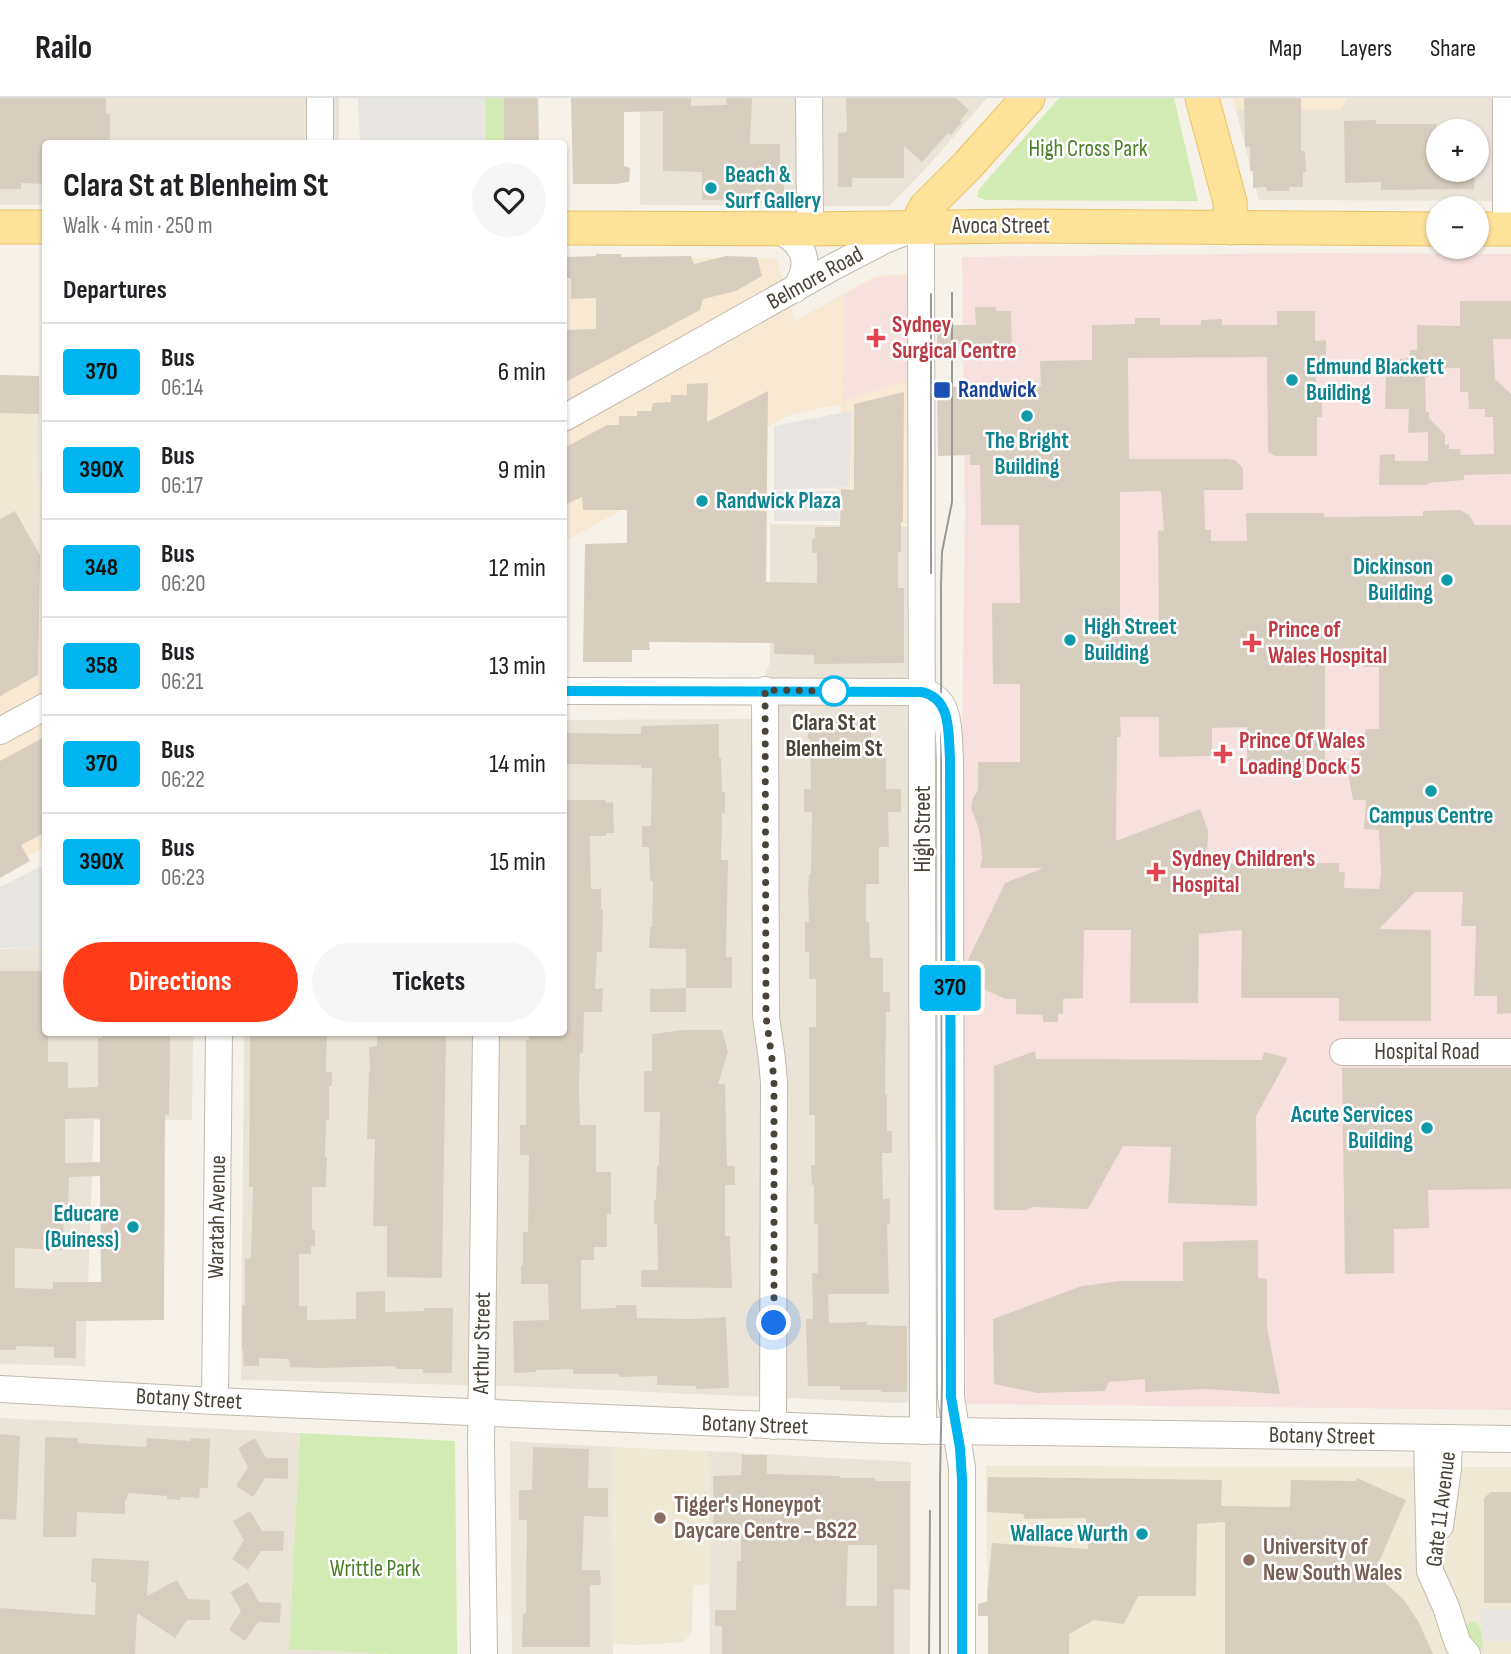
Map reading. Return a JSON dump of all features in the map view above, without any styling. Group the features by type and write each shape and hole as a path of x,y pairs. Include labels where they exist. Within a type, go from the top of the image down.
{"main road":[{"path":"921,226 926,206 967,166 1028,98"},
{"path":"1202,98 1230,202 1231,228"},
{"name":"Avoca Street","path":"567,228 1169,226 1426,229"},
{"path":"0,227 42,227"}],"street":[{"path":"320,98 320,140"},
{"path":"809,98 810,229"},
{"path":"1498,229 1506,98"},
{"name":"Belmore Road","path":"567,416 885,240 921,226"},
{"name":"High Street","path":"921,226 923,1431"},
{"path":"777,229 795,241 804,257 804,273 794,290"},
{"path":"765,690 766,1017 774,1083 773,1426"},
{"path":"567,691 922,692"},
{"name":"High Street","path":"922,692 932,695 944,708 950,758 951,1397 962,1479 962,1654"},
{"path":"0,731 42,708"},
{"name":"Waratah Avenue","path":"215,1401 219,1036"},
{"name":"Arthur Street","path":"484,1654 482,1413 486,1036"},
{"name":"Hospital Road","path":"1343,1052 1511,1052"},
{"name":"Botany Street","path":"0,1389 215,1401 923,1431 1511,1438"},
{"name":"Gate 11 Avenue","path":"1438,1438 1430,1571 1458,1644 1466,1654"}],"shaded area":[{"path":"0,98 339,98 339,140 42,140 42,205 0,205"},
{"path":"358,98 486,98 486,140 360,140"},
{"path":"640,98 987,98 889,206 640,205"},
{"path":"1233,98 1348,98 1340,110 1236,110"},
{"path":"1348,98 1511,98 1511,201 1489,201 1489,196 1426,196 1426,201 1259,200 1236,110 1340,110"},
{"path":"1311,253 1426,254 1426,259 1489,259 1489,254 1511,254 1511,1410 966,1404 962,1031 965,512 962,257"},
{"path":"567,257 776,258 795,321 875,276 909,273 907,524 837,523 841,404 792,414 567,540"},
{"name":"Sydney Surgical Centre","path":"908,275 907,381 843,401 844,296 876,278"},
{"path":"0,378 40,378 39,562 0,565"},
{"path":"42,409 42,849 0,871 0,565 39,562"},
{"path":"851,411 850,487 774,490 774,426"},
{"path":"774,491 839,491 839,521 774,521"},
{"path":"770,524 907,526 910,1402 510,1386 241,1380 244,1036 567,1036 567,720 750,719 770,662"},
{"path":"42,866 42,947 0,948 0,887"},
{"path":"42,947 42,1036 193,1036 192,1120 94,1120 85,1366 0,1364 0,949"},
{"path":"0,1418 300,1433 289,1649 390,1654 0,1654"},
{"path":"510,1441 612,1447 613,1654 512,1654"},
{"name":"Tigger's Honeypot Daycare Centre - BS22","path":"612,1447 708,1451 709,1584 693,1585 692,1632 684,1642 613,1644"},
{"path":"708,1451 911,1462 910,1654 710,1654"},
{"name":"University of New South Wales","path":"986,1466 1511,1467 1511,1654 988,1654"},
{"path":"1481,1609 1511,1609 1511,1641 1483,1641"}],"green space":[{"path":"486,98 504,98 504,140 486,140"},
{"name":"High Cross Park","path":"1059,98 1174,98 1198,201 986,200 977,197 979,189"},
{"name":"Writtle Park","path":"300,1433 455,1441 457,1654 289,1649"},
{"path":"1472,1621 1479,1625 1483,1650 1472,1647 1465,1628"}],"building":[{"path":"0,98 106,98 106,114 110,114 110,140 42,140 42,184 21,183 21,189 0,189"},
{"path":"504,98 538,98 539,140 504,140"},
{"path":"571,98 691,98 691,106 727,105 726,98 752,98 750,144 780,144 784,193 780,199 702,200 702,172 663,171 663,111 624,112 624,166 630,168 629,182 573,184"},
{"path":"846,98 956,98 969,110 951,135 948,133 922,162 904,146 904,178 852,178 852,187 838,187 838,133 847,132"},
{"path":"1244,98 1301,98 1301,151 1305,151 1306,172 1303,172 1303,187 1289,187 1289,191 1253,188 1250,147 1245,147"},
{"path":"1376,120 1376,124 1426,124 1426,182 1474,182 1474,189 1381,190 1381,182 1345,183 1344,121"},
{"path":"691,256 694,264 726,256 757,257 762,276 736,291 703,299 700,310 567,381 567,330 596,329 596,298 571,299 567,257"},
{"path":"1460,301 1511,301 1511,339 1493,339 1495,379 1511,394 1511,474 1464,475 1464,480 1428,485 1379,485 1380,455 1395,454 1395,461 1428,461 1428,432 1408,433 1409,409 1385,409 1386,376 1393,376 1394,367 1400,367 1400,359 1409,358 1410,350 1417,350 1417,325 1460,326","holes":["1428,368 1460,368 1460,392 1468,392 1469,409 1485,409 1485,417 1493,417 1494,454 1461,455 1460,449 1449,449 1449,444 1445,445 1445,435 1429,418 1429,412 1426,412 1425,377 1428,377"]},
{"path":"975,307 996,307 996,311 1011,311 1012,350 937,351 937,325 976,325"},
{"path":"1277,311 1315,311 1315,341 1326,340 1326,366 1316,366 1316,394 1322,394 1322,417 1317,417 1317,456 1275,456 1268,452 1267,357 1128,358 1129,459 1226,459 1235,460 1243,468 1243,490 1204,490 1205,530 1211,530 1211,541 1247,541 1246,513 1324,513 1324,517 1423,516 1423,511 1460,510 1469,515 1475,525 1511,525 1511,1013 1497,1014 1497,996 1474,996 1476,926 1461,926 1463,892 1415,892 1379,929 1431,930 1431,1021 1339,1021 1339,998 1241,998 1242,930 1199,934 1198,1003 1130,1003 1131,930 1084,930 1083,998 1063,999 1063,1014 1058,1014 1058,1022 1043,1022 1043,1015 1016,1014 1016,999 1005,999 966,981 966,964 1005,883 1043,868 980,868 982,859 979,829 971,808 978,790 978,762 1020,762 1020,684 993,684 992,603 1020,603 1019,525 981,525 980,465 970,465 970,455 938,456 937,387 1041,386 1040,361 1092,360 1092,325 1135,324 1135,318 1160,318 1160,325 1201,325 1201,320 1222,319 1222,325 1277,325","holes":["1161,491 1164,530 1158,531 1159,636 1120,636 1120,492","1358,648 1363,667 1379,667 1379,729 1366,729 1358,758 1325,760 1325,649","1120,717 1159,717 1159,757 1212,756 1212,728 1247,727 1247,774 1348,774 1353,800 1366,800 1364,829 1379,830 1379,889 1344,888 1345,872 1339,872 1339,863 1204,864 1208,830 1200,809 1116,841 1117,737 1121,737"]},
{"path":"0,375 39,376 39,414 0,413"},
{"path":"708,383 707,422 768,391 766,582 817,583 817,553 812,553 815,527 840,527 841,489 854,490 854,404 904,392 903,522 901,552 898,552 898,588 904,588 904,663 814,664 814,655 774,654 774,643 649,642 650,650 632,650 632,662 583,662 585,544 627,543 627,510 583,510 582,497 567,504 567,446 607,425 619,425 619,416 637,416 637,411 651,411 653,403 671,402 671,395 687,395 687,384"},
{"path":"15,511 40,555 38,675 0,696 0,519"},
{"path":"807,718 871,718 871,758 886,758 886,789 901,789 901,812 888,812 889,847 879,847 879,884 866,884 870,958 883,958 883,992 890,992 890,1012 886,1012 885,1095 887,1131 892,1131 892,1153 882,1153 883,1199 890,1199 890,1224 887,1224 889,1294 828,1294 829,1323 867,1322 867,1325 907,1326 907,1392 808,1386 806,1319 813,1319 812,1273 818,1273 818,1224 814,1224 811,1165 815,1165 815,1115 809,1115 809,1027 816,1027 816,979 809,979 809,952 805,952 805,922 809,922 812,812 804,812 804,789 811,789"},
{"path":"719,724 722,792 725,792 721,860 728,860 726,957 732,957 732,988 686,988 686,949 649,948 653,881 650,881 649,847 642,847 642,826 651,826 652,768 641,768 641,765 567,764 567,733 641,734 641,726"},
{"path":"42,738 42,834 21,845 30,861 0,878 0,761"},
{"path":"567,800 613,802 614,833 590,836 591,889 601,889 603,910 602,952 597,952 595,989 603,988 602,1012 584,1012 579,1086 580,1125 596,1125 596,1172 611,1172 611,1214 607,1214 607,1247 594,1247 594,1260 581,1260 581,1309 636,1305 637,1318 726,1317 729,1388 696,1389 696,1386 657,1385 657,1376 573,1374 573,1369 514,1373 513,1321 549,1320 548,1284 521,1284 523,1232 528,1232 529,1155 520,1155 520,1125 526,1125 526,1040 529,1040 528,1036 567,1036"},
{"path":"0,971 42,971 42,1036 48,1036 48,1062 68,1062 68,1088 98,1087 98,1038 170,1036 169,1115 165,1115 164,1320 76,1321 76,1358 54,1358 54,1347 16,1346 16,1350 0,1350","holes":["100,1118 100,1162 65,1163 65,1119","100,1176 101,1282 53,1282 53,1289 15,1288 15,1248 63,1250 64,1205 68,1205 69,1177"]},
{"path":"686,988 686,1012 650,1012 650,989"},
{"path":"684,1030 722,1030 728,1052 718,1084 725,1084 727,1166 735,1166 735,1185 725,1185 725,1236 730,1236 732,1288 641,1287 641,1270 658,1270 654,1200 659,1166 660,1112 644,1112 644,1071 652,1071 652,1034"},
{"path":"250,1036 327,1036 326,1072 332,1072 332,1086 329,1086 329,1120 326,1120 326,1187 312,1187 312,1230 315,1230 315,1246 311,1246 311,1254 299,1254 299,1306 307,1306 307,1320 356,1319 356,1292 385,1291 385,1312 453,1308 452,1373 423,1373 423,1369 396,1369 396,1366 290,1367 289,1359 259,1358 259,1366 244,1366 242,1305 245,1305 245,1259 251,1258 253,1187 249,1187"},
{"path":"377,1036 446,1036 442,1278 387,1277 387,1226 373,1226 375,1139 367,1139 369,1047 377,1046"},
{"path":"1035,1051 1036,1059 1262,1060 1264,1052 1288,1058 1256,1116 1257,1206 1168,1203 1171,1147 1123,1146 1088,1209 1032,1207 1027,1210 994,1210 994,1066"},
{"name":"Acute Services Building","path":"1342,1068 1511,1068 1511,1189 1428,1190 1429,1228 1394,1229 1394,1273 1345,1274"},
{"path":"1258,1240 1258,1278 1267,1279 1267,1327 1280,1394 1206,1389 1145,1392 1145,1379 1109,1382 1105,1391 1037,1393 994,1384 993,1319 1082,1286 1120,1281 1183,1281 1183,1242"},
{"path":"0,1434 20,1436 16,1520 0,1519"},
{"path":"45,1437 78,1438 78,1443 146,1447 147,1438 190,1441 191,1438 210,1439 208,1488 200,1488 199,1498 181,1497 180,1500 167,1499 167,1496 128,1493 125,1514 77,1512 76,1537 43,1537"},
{"path":"255,1438 266,1458 288,1458 288,1479 265,1478 253,1497 236,1486 248,1467 238,1448"},
{"path":"533,1447 589,1449 588,1488 608,1488 608,1517 584,1516 582,1570 600,1570 601,1585 590,1585 590,1647 522,1647 523,1613 526,1613 527,1520 519,1520 519,1490 532,1490"},
{"path":"742,1455 767,1455 767,1474 910,1481 910,1590 894,1589 894,1654 722,1654 722,1626 715,1626 715,1610 736,1610 741,1529 714,1530 713,1476 741,1475","holes":["848,1545 877,1545 877,1606 846,1606"]},
{"path":"988,1477 1222,1480 1221,1506 1275,1507 1290,1507 1291,1480 1356,1481 1357,1478 1406,1500 1374,1573 1404,1600 1418,1621 1433,1654 1225,1654 1225,1522 1197,1524 1196,1596 1138,1596 1124,1624 1094,1620 1069,1634 1069,1654 988,1654 988,1616 978,1616 978,1604 988,1601 992,1543 1088,1549 1086,1518 1025,1519 1023,1514 987,1512"},
{"path":"1491,1492 1511,1492 1511,1603 1484,1603 1484,1498"},
{"path":"250,1511 262,1531 284,1531 283,1551 261,1551 248,1570 232,1559 244,1540 233,1521"},
{"path":"92,1558 149,1561 147,1596 177,1580 188,1599 210,1600 210,1620 187,1620 175,1638 137,1613 135,1654 0,1654 0,1608 95,1615 96,1583 91,1582"},
{"path":"248,1582 259,1602 281,1603 280,1623 258,1622 245,1641 229,1630 241,1611 230,1592"}],"tram line":[{"path":"940,1654 941,585 942,552 952,502 952,293"},
{"path":"931,294 931,573"},
{"path":"929,1654 930,1511"}],"bus line":[{"name":"370","path":"567,691 925,692 936,698 945,711 950,758 951,1397 960,1448 962,1479 962,1654"}],"place":[{"name":"Beach & Surf Gallery","path":"711,188"},
{"name":"Sydney Surgical Centre","path":"876,338"},
{"name":"Edmund Blackett Building","path":"1292,380"},
{"name":"Randwick","path":"942,390"},
{"name":"The Bright Building","path":"1027,416"},
{"name":"Randwick Plaza","path":"702,501"},
{"name":"Dickinson Building","path":"1447,580"},
{"name":"High Street Building","path":"1070,640"},
{"name":"Prince of Wales Hospital","path":"1252,643"},
{"name":"Clara St at Blenheim St","path":"834,691"},
{"name":"Prince Of Wales Loading Dock 5","path":"1223,754"},
{"name":"Campus Centre","path":"1431,791"},
{"name":"Sydney Children's Hospital","path":"1156,872"},
{"name":"Acute Services Building","path":"1427,1128"},
{"name":"Educare (Buiness)","path":"133,1227"},
{"name":"Tigger's Honeypot Daycare Centre - BS22","path":"660,1518"},
{"name":"Wallace Wurth","path":"1142,1534"},
{"name":"University of New South Wales","path":"1249,1560"}],"route":[{"path":"774,1323 774,1083 766,1017 765,690 834,691"}]}
